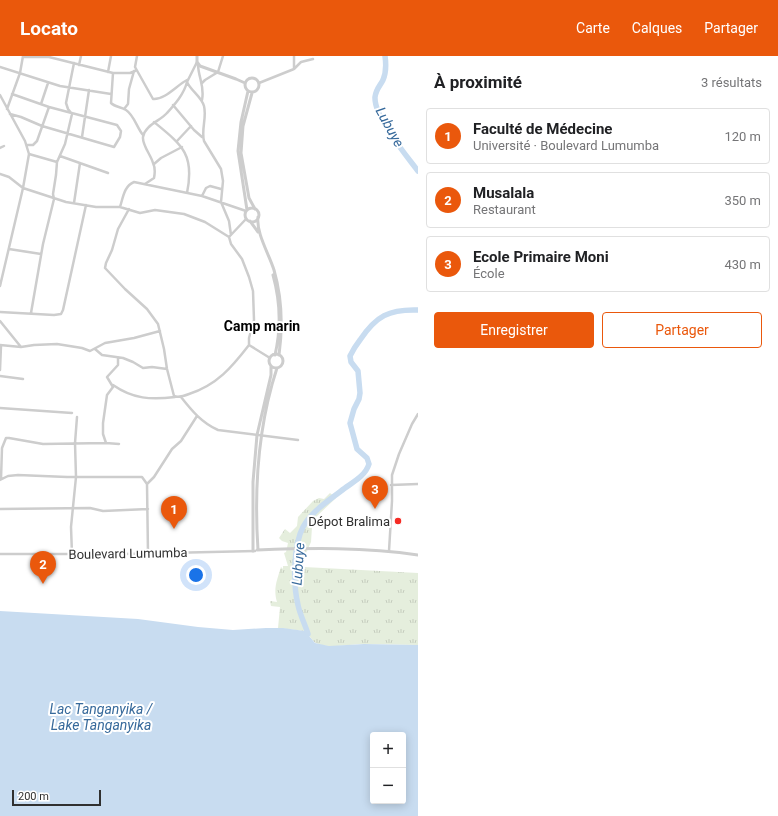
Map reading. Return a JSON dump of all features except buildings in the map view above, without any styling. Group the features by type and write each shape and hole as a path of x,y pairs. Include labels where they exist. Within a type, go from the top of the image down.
{"street":[{"path":"7,109 20,73 23,56 48,57 113,73 130,73 135,70"},
{"path":"79,65 81,56"},
{"path":"108,72 111,56"},
{"path":"124,109 128,104 129,89 135,70 137,56"},
{"path":"118,358 118,365 107,376 113,385 134,397 156,399 181,397 201,390 216,381 237,360 249,345 249,338 254,320 253,291 242,260 230,241 229,221 221,202 221,189 223,181 220,169 216,160 206,147 203,137 205,113 202,100 202,83 198,73 197,56"},
{"path":"202,83 204,80 220,70 223,56"},
{"path":"294,56 294,69"},
{"path":"259,83 294,69 301,62 312,59"},
{"path":"197,63 205,68 245,84 246,89 250,92"},
{"path":"143,135 147,128 167,113 179,100 197,63"},
{"path":"72,114 66,103 74,64"},
{"path":"0,67 48,83 111,94"},
{"path":"135,70 152,98 155,99 165,95 188,81"},
{"path":"113,73 111,94 112,105 126,110 135,121 143,135 143,142 154,164 154,178 145,184"},
{"path":"245,84 248,79 253,78 259,83"},
{"path":"188,81 189,86 202,100"},
{"path":"41,104 48,83"},
{"path":"250,92 258,90 259,83"},
{"path":"82,137 89,90"},
{"path":"250,92 243,126 241,153 249,198 258,213 258,227 274,270 281,302 282,328 277,355"},
{"path":"250,92 241,122 238,151 247,210 245,214 258,232 275,282 278,299 279,325 277,355"},
{"path":"10,114 42,126 114,147 120,137 121,131 117,125 72,114 12,94"},
{"path":"0,95 27,145 29,154 23,188 0,286"},
{"path":"173,105 191,126 203,137"},
{"path":"27,145 33,145 35,143 49,107"},
{"path":"30,313 41,254 54,199 53,194 57,162 68,133 72,114"},
{"path":"154,122 177,141 182,147 189,162 187,193"},
{"path":"177,141 191,126"},
{"path":"0,148 4,146"},
{"path":"154,164 161,158 182,147"},
{"path":"29,154 57,162"},
{"path":"60,156 108,173"},
{"path":"74,203 80,163"},
{"path":"0,174 9,177 23,188 54,199 86,205 120,207 140,213 155,210 184,214 205,222 230,236"},
{"path":"120,207 126,188 130,183 134,182 202,196 247,210 250,208 255,209"},
{"path":"202,196 206,188 210,186 221,189"},
{"path":"0,312 59,315 62,311 86,205"},
{"path":"129,209 118,229 105,268 125,290 147,308 158,324 167,369 176,397"},
{"path":"248,220 254,221 258,217"},
{"path":"230,236 248,220"},
{"path":"9,249 41,254"},
{"path":"0,321 21,347"},
{"path":"0,370 1,345 21,347 57,344 82,348 90,351 105,342 134,338 160,331"},
{"path":"249,345 270,358"},
{"path":"95,349 102,355 134,362 143,368 152,367 167,369"},
{"path":"270,358 277,355"},
{"path":"255,550 257,486 262,436 277,368 281,367 283,363 282,358 277,355"},
{"path":"255,550 254,482 257,436 271,375 272,366 269,361 270,358"},
{"path":"272,366 277,368"},
{"path":"0,376 23,379"},
{"path":"106,443 103,434 103,423 107,395 112,390 113,385"},
{"path":"181,397 197,416 208,426 218,430 298,440"},
{"path":"0,408 72,413"},
{"path":"389,551 392,475 412,424 418,414"},
{"path":"147,484 154,477 172,449 181,441 197,416"},
{"path":"72,554 71,527 76,477 75,443 77,417"},
{"path":"119,444 43,444 6,438 2,448 1,479 18,474 76,477 139,477 144,479 147,484 148,554"},
{"path":"391,485 418,484"},
{"path":"0,509 90,508 110,511 148,509"},
{"path":"255,550 314,548 389,551 418,555"},
{"name":"Boulevard Lumumba","path":"0,554 148,554 255,550"}],"green space":[{"path":"330,493 336,498 316,517 312,527 311,542 298,567 303,567 303,565 304,567 418,573 418,645 323,645 314,642 305,631 278,628 280,607 271,606 270,601 277,602 275,589 278,576 281,567 283,569 283,566 288,566 284,553 286,552 288,543 279,538 285,529 290,533 297,526 298,517 313,501 319,498 324,499"}],"water":[{"name":"Lac Tanganyika / Lake Tanganyika","path":"0,611 138,619 233,630 283,628 305,631 315,643 329,646 364,644 418,645 418,816 0,816"}],"waterway":[{"name":"Lubuye","path":"385,56 385,74 377,90 375,97 376,105 385,125 418,171"},
{"name":"Lubuye","path":"308,634 299,609 295,587 296,554 300,535 310,516 361,476 369,464 367,458 357,449 350,423 360,393 358,371 351,362 350,356 366,332 378,320 391,313 418,310"}],"place":[{"name":"Ecole Primaire Moni","path":"375,509"},
{"name":"Dépot Bralima","path":"398,521"},
{"name":"Faculté de Médecine","path":"174,529"},
{"name":"Musalala","path":"43,584"}],"district":[{"name":"Camp marin","path":"262,326"}]}
